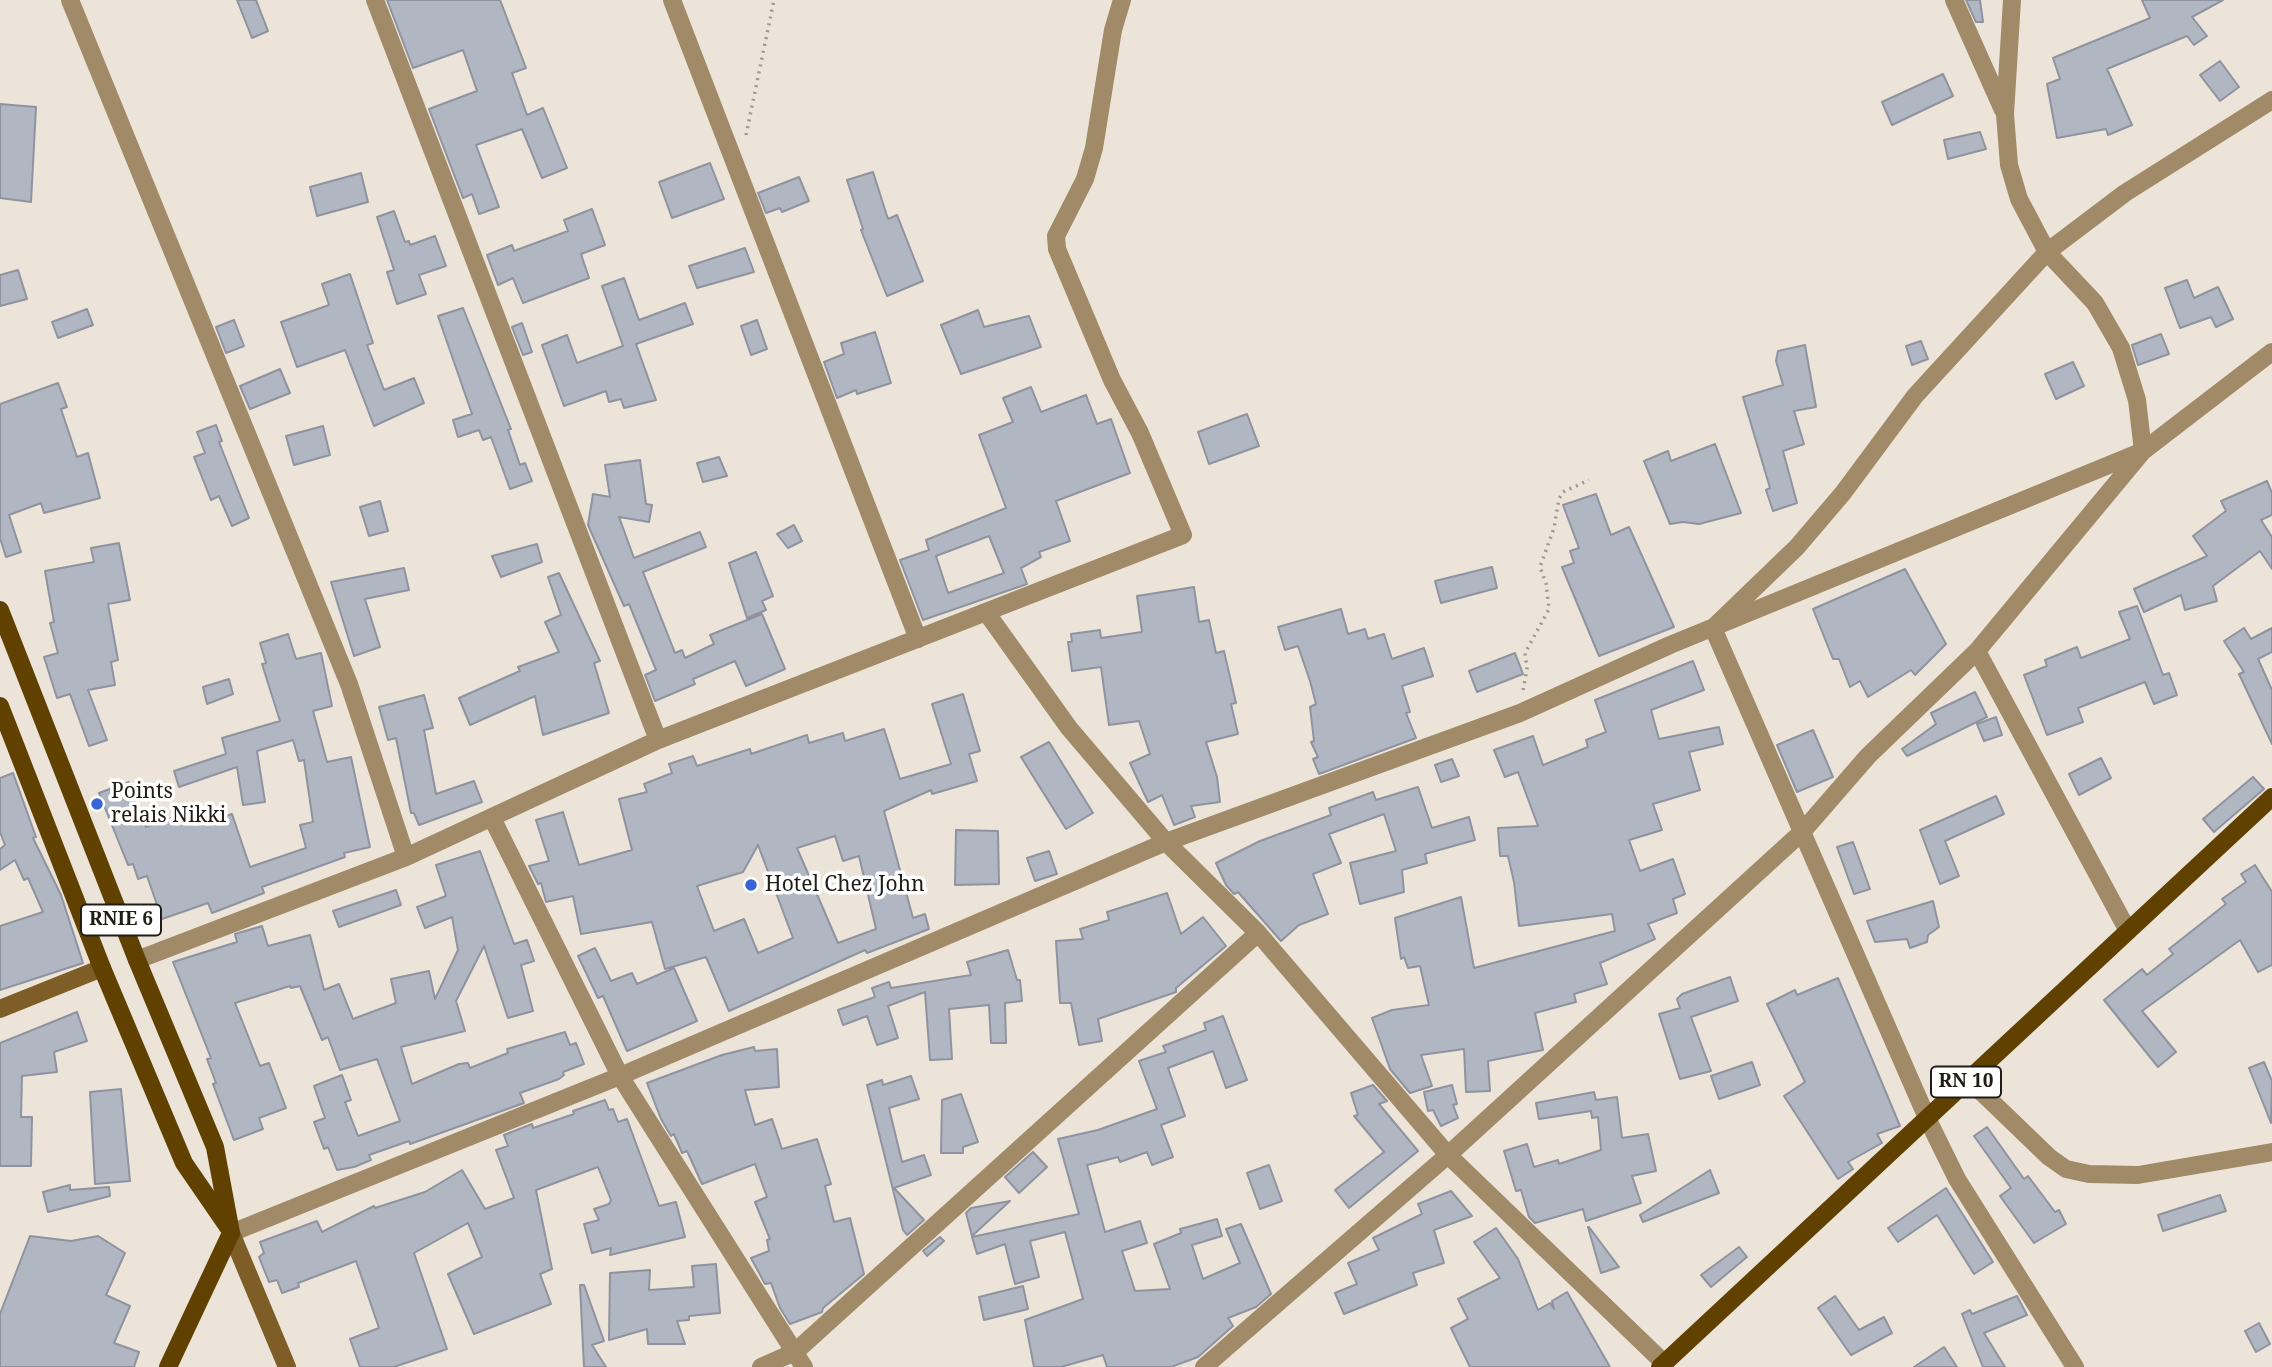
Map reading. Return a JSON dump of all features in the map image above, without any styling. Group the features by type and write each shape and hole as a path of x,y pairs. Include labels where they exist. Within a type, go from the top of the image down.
{"main road":[{"name":"RNIE 6","path":"0,610 137,960 215,1147 232,1233"},
{"name":"RNIE 6","path":"0,706 102,968 184,1163 232,1233"},
{"name":"RN 10","path":"1662,1365 2272,797"},
{"path":"0,1009 102,968"},
{"path":"168,1367 232,1233"},
{"path":"232,1233 287,1367"}],"street":[{"path":"70,0 349,684 406,857"},
{"path":"375,0 658,740"},
{"path":"673,0 918,639"},
{"path":"137,960 406,857 492,820 658,740 1184,536 1140,433 1112,380 1057,249 1056,236 1085,179 1094,148 1113,30 1122,0"},
{"path":"1954,0 2005,114"},
{"path":"2012,0 2005,114 2009,165 2019,199 2047,251 2095,303 2121,348 2137,400 2143,451"},
{"path":"1713,628 1797,548 1843,493 1915,396 2047,251 2126,193 2272,100"},
{"path":"1204,1367 1448,1155 1802,832 1868,756 1977,651 2143,451 2272,352"},
{"path":"232,1233 620,1076 1166,842 1520,713 1713,628 2143,451"},
{"path":"986,612 1069,728 1166,842 1258,933 1448,1155 1662,1365"},
{"path":"1713,628 1927,1118 1957,1179 2075,1367"},
{"path":"1977,651 2128,931"},
{"path":"492,820 620,1076 799,1359"},
{"path":"761,1367 799,1359 1258,933"},
{"path":"1968,1079 2049,1157 2066,1169 2089,1174 2138,1175 2272,1152"}],"path":[{"path":"741,177 747,121 765,56 774,0"},
{"path":"1520,713 1527,669 1525,653 1549,609 1546,583 1539,567 1554,528 1559,499 1563,492 1589,480"}],"building":[{"path":"237,0 256,0 268,31 252,38"},
{"path":"387,0 500,0 526,68 512,73 527,115 543,108 567,168 542,178 522,129 476,145 499,207 479,214 472,194 463,198 429,109 477,91 463,50 413,68"},
{"path":"1966,0 1980,0 1983,22 1976,22"},
{"path":"2142,0 2223,0 2192,17 2207,36 2194,45 2187,36 2107,69 2132,125 2108,135 2106,129 2057,138 2047,84 2060,79 2053,58 2150,18"},
{"path":"2220,61 2239,87 2220,101 2200,75"},
{"path":"1943,74 1953,96 1892,125 1882,102"},
{"path":"0,104 36,107 31,202 0,198"},
{"path":"1980,132 1986,149 1948,159 1944,140"},
{"path":"710,163 724,199 672,218 659,182"},
{"path":"873,172 888,219 897,215 923,281 887,296 861,230 863,229 847,180"},
{"path":"361,173 368,202 317,216 310,187"},
{"path":"799,177 809,201 782,212 780,208 766,213 758,193"},
{"path":"592,209 605,245 581,254 589,278 523,303 513,278 498,285 487,255 512,245 514,251 568,231 564,220"},
{"path":"394,211 405,242 409,241 410,245 435,236 446,266 419,275 426,294 397,304 387,272 394,270 377,217"},
{"path":"745,248 754,272 697,288 689,266"},
{"path":"18,270 27,299 0,306 0,275"},
{"path":"350,274 373,343 367,345 384,390 414,378 424,403 374,426 345,350 297,367 281,322 329,305 322,284"},
{"path":"624,278 639,320 685,303 693,324 636,344 656,400 624,408 621,399 609,402 606,391 564,406 542,345 567,335 577,363 623,346 602,286"},
{"path":"2187,280 2194,298 2218,287 2233,319 2216,327 2211,317 2180,328 2165,288"},
{"path":"463,308 511,429 508,430 520,465 525,463 532,481 510,489 491,437 483,440 479,430 458,437 453,420 472,414 438,316"},
{"path":"87,309 93,325 58,338 52,322"},
{"path":"978,310 984,327 1029,316 1041,347 961,374 941,325"},
{"path":"234,320 244,346 226,353 216,327"},
{"path":"757,320 767,349 751,355 741,326"},
{"path":"522,323 532,352 523,355 512,327"},
{"path":"875,332 891,383 857,394 856,390 837,398 824,362 844,354 841,343"},
{"path":"2161,334 2169,354 2138,365 2132,345"},
{"path":"1921,341 1928,359 1912,365 1906,346"},
{"path":"1805,345 1816,407 1794,411 1804,444 1783,451 1797,503 1773,511 1766,490 1770,488 1743,397 1783,385 1776,361 1778,351"},
{"path":"2073,362 2084,386 2056,399 2045,374"},
{"path":"280,369 290,393 250,409 240,386"},
{"path":"58,383 67,407 61,409 77,457 88,453 100,498 44,513 41,503 9,515 21,552 6,557 0,538 0,404"},
{"path":"1031,387 1041,412 1086,395 1097,424 1111,419 1130,473 1056,501 1070,541 1039,552 1041,557 1021,568 1027,584 923,620 900,560 929,550 926,540 1006,508 979,435 1013,422 1003,398","holes":["989,536 1004,573 948,593 936,556"]},
{"path":"1247,414 1259,446 1209,464 1198,432"},
{"path":"216,425 222,441 219,442 249,518 232,526 219,496 211,500 194,457 205,453 197,432"},
{"path":"323,426 330,455 294,465 286,436"},
{"path":"1715,444 1741,513 1699,524 1670,524 1644,461 1668,451 1671,461"},
{"path":"719,457 727,476 703,482 697,463"},
{"path":"640,460 646,504 652,505 649,522 619,517 634,558 700,532 706,547 643,572 675,653 682,650 685,658 714,644 710,635 762,614 785,669 746,686 735,661 693,679 695,684 655,701 645,675 656,670 629,604 624,606 588,525 593,494 610,497 605,465"},
{"path":"2267,481 2272,493 2272,515 2261,520 2272,537 2272,569 2260,551 2213,586 2217,601 2185,610 2181,595 2144,612 2134,589 2207,556 2193,536 2226,511 2221,501"},
{"path":"1596,494 1611,535 1629,527 1674,627 1599,656 1562,567 1574,563 1570,551 1579,548 1563,505"},
{"path":"380,501 388,531 369,536 360,507"},
{"path":"794,525 802,541 788,548 777,534"},
{"path":"119,543 130,600 108,604 118,660 111,662 115,685 88,690 107,740 89,746 70,694 57,698 44,657 58,653 50,623 54,622 45,571 94,562 91,548"},
{"path":"537,544 542,562 501,577 492,556"},
{"path":"756,552 773,596 762,601 766,610 747,618 729,563"},
{"path":"1492,567 1497,588 1441,603 1435,581"},
{"path":"404,568 409,590 365,599 380,647 354,656 331,582"},
{"path":"1905,569 1946,644 1915,675 1911,670 1868,697 1860,681 1850,687 1839,659 1833,659 1813,609"},
{"path":"559,573 600,661 594,663 609,713 543,735 535,696 470,725 459,698 520,671 518,667 559,652 545,622 561,615 548,577"},
{"path":"1194,587 1199,622 1209,620 1216,653 1224,651 1236,703 1231,704 1238,734 1206,742 1217,777 1220,802 1191,806 1195,817 1174,825 1162,795 1148,802 1130,763 1150,754 1139,721 1109,725 1101,667 1072,671 1068,642 1072,642 1071,634 1100,630 1101,638 1142,632 1137,596"},
{"path":"2137,606 2163,675 2169,673 2177,695 2154,704 2145,682 2078,708 2083,722 2047,735 2024,675 2047,666 2045,660 2077,647 2081,658 2130,639 2119,612"},
{"path":"1341,609 1348,634 1365,629 1368,639 1384,634 1392,659 1424,648 1433,676 1402,686 1410,712 1406,713 1416,738 1319,774 1313,759 1318,757 1311,742 1314,741 1310,707 1316,704 1310,681 1298,646 1285,650 1278,627"},
{"path":"2244,628 2251,639 2272,628 2272,652 2258,659 2272,690 2272,744 2239,674 2244,672 2224,641"},
{"path":"288,634 296,659 321,653 332,706 313,711 327,762 351,757 370,847 344,853 345,857 262,887 264,893 212,913 208,903 162,919 147,876 138,879 133,864 128,865 99,793 129,782 146,827 197,809 202,824 232,814 250,867 306,848 300,825 313,822 304,760 299,761 293,740 257,751 265,802 243,805 237,767 179,787 174,771 226,754 222,738 280,721 262,664 266,663 260,643"},
{"path":"1515,653 1523,674 1477,692 1469,671"},
{"path":"1693,661 1704,690 1651,710 1659,739 1719,727 1723,744 1689,752 1700,790 1653,804 1662,830 1629,840 1640,871 1673,859 1685,894 1673,899 1677,913 1648,924 1655,939 1600,963 1607,984 1574,994 1576,1002 1535,1013 1543,1050 1488,1061 1490,1091 1466,1092 1464,1049 1421,1055 1432,1086 1410,1093 1390,1069 1372,1018 1392,1010 1429,1005 1420,966 1408,968 1404,957 1401,959 1395,918 1461,897 1474,968 1615,931 1612,914 1519,926 1514,882 1508,856 1500,856 1498,828 1538,826 1518,772 1505,777 1494,750 1533,736 1543,765 1588,747 1586,740 1606,732 1595,700"},
{"path":"229,679 233,694 207,704 203,687"},
{"path":"1975,692 1987,717 1907,756 1902,749 1936,724 1931,713"},
{"path":"963,694 980,751 969,754 977,781 932,794 931,790 884,811 913,918 925,914 929,929 867,953 865,950 729,1011 706,957 665,969 652,922 581,934 573,896 546,902 541,883 538,884 529,866 549,861 536,820 563,812 579,865 632,850 619,799 647,792 644,784 672,773 669,764 693,756 697,766 750,749 751,754 807,735 809,743 843,733 845,741 884,729 900,779 951,764 932,704","holes":["835,836 843,861 859,856 876,929 838,943 797,848","758,845 793,938 758,953 744,919 714,931 697,886 743,872"]},
{"path":"424,695 433,728 424,730 436,794 474,781 482,802 419,825 414,813 411,813 396,738 388,740 379,707"},
{"path":"1996,717 2002,735 1984,741 1977,724"},
{"path":"1813,730 1833,777 1797,792 1777,745"},
{"path":"1049,742 1093,813 1066,829 1021,757"},
{"path":"2101,758 2111,778 2079,795 2069,774"},
{"path":"1452,759 1459,776 1441,782 1435,765"},
{"path":"13,773 36,837 33,838 61,895 83,963 0,990 0,926 43,912 28,878 24,880 15,860 0,870 0,849 5,845 0,832 0,778"},
{"path":"2253,777 2264,789 2214,832 2203,819"},
{"path":"1418,787 1432,828 1469,817 1475,840 1425,854 1427,863 1402,870 1404,892 1360,904 1350,863 1396,851 1384,814 1329,834 1341,863 1313,874 1328,914 1299,925 1281,941 1238,892 1234,894 1226,885 1216,863 1260,841 1331,815 1329,808 1373,792 1376,800"},
{"path":"1996,796 2004,814 1945,841 1959,876 1940,884 1920,830"},
{"path":"956,830 998,831 999,884 955,885"},
{"path":"1853,842 1870,889 1854,894 1837,847"},
{"path":"480,851 514,944 527,940 534,961 521,965 533,1011 508,1018 484,946 456,1001 465,1031 401,1047 412,1084 459,1064 468,1063 470,1068 508,1053 507,1049 565,1032 570,1045 576,1043 584,1064 563,1072 564,1075 559,1079 520,1093 524,1103 410,1144 409,1141 369,1155 371,1160 337,1170 328,1147 324,1149 314,1122 325,1118 314,1086 342,1075 351,1100 345,1102 358,1136 400,1121 377,1059 340,1070 328,1037 322,1040 300,986 290,986 235,1003 260,1066 269,1063 286,1108 259,1118 263,1129 234,1140 213,1084 216,1083 207,1059 211,1058 173,962 237,942 235,934 262,926 268,946 310,935 324,990 339,984 353,1019 396,1003 391,979 429,971 435,999 458,950 452,917 425,928 417,907 446,896 436,865"},
{"path":"1049,851 1057,874 1035,881 1027,858"},
{"path":"2255,865 2272,892 2272,965 2258,972 2240,940 2142,1011 2176,1052 2158,1067 2104,1000 2142,969 2147,975 2173,954 2169,949 2226,904 2222,899 2246,882 2241,874"},
{"path":"396,890 401,905 339,927 333,911"},
{"path":"1167,893 1181,934 1203,917 1226,946 1176,988 1176,992 1098,1019 1102,1041 1079,1045 1071,1003 1060,1003 1056,941 1083,939 1080,929 1109,920 1107,912"},
{"path":"1933,901 1939,927 1928,935 1927,942 1910,948 1907,939 1875,942 1867,921"},
{"path":"595,948 611,981 632,973 637,984 674,968 697,1021 627,1051 603,996 598,998 578,956"},
{"path":"1008,950 1017,980 1020,980 1022,1001 1005,1003 1006,1043 991,1043 989,1005 949,1009 952,1059 930,1060 925,992 888,1006 898,1038 877,1045 867,1016 843,1025 838,1010 875,997 872,988 889,982 891,988 971,975 967,962"},
{"path":"1730,977 1738,1001 1691,1017 1711,1071 1680,1079 1659,1014 1680,1008 1677,999 1682,994"},
{"path":"1838,978 1900,1126 1877,1134 1882,1143 1848,1162 1853,1169 1838,1179 1784,1096 1805,1082 1767,1004 1795,990 1797,995"},
{"path":"77,1012 87,1041 54,1052 57,1072 22,1076 21,1117 32,1117 31,1166 0,1166 0,1043"},
{"path":"1223,1016 1247,1080 1226,1088 1213,1051 1168,1068 1185,1116 1161,1125 1173,1157 1152,1165 1147,1152 1120,1162 1118,1157 1087,1165 1105,1232 1140,1221 1147,1243 1122,1251 1135,1291 1170,1289 1154,1244 1181,1233 1180,1229 1217,1219 1222,1236 1192,1245 1203,1279 1240,1263 1226,1229 1241,1224 1271,1294 1256,1307 1228,1318 1233,1326 1198,1357 1171,1367 1107,1367 1103,1355 1061,1367 1034,1367 1025,1320 1083,1299 1065,1232 1030,1241 1039,1277 1015,1284 1005,1244 977,1254 972,1237 1079,1214 1058,1139 1098,1130 1157,1109 1139,1061 1166,1052 1163,1046 1206,1030 1204,1023"},
{"path":"754,1047 755,1051 777,1049 779,1087 745,1090 755,1125 772,1119 782,1149 817,1139 831,1184 825,1186 834,1222 850,1218 864,1274 823,1308 822,1312 790,1324 780,1308 771,1283 765,1284 751,1258 769,1251 767,1240 770,1239 755,1202 767,1197 755,1164 702,1184 687,1151 682,1153 674,1134 671,1136 661,1119 647,1083 722,1055"},
{"path":"1752,1062 1760,1085 1719,1099 1711,1076"},
{"path":"2264,1062 2272,1081 2271,1123 2249,1068"},
{"path":"911,1076 919,1099 889,1108 902,1162 924,1155 931,1175 894,1188 924,1220 907,1235 903,1230 867,1085 882,1080 883,1085"},
{"path":"1373,1085 1387,1101 1379,1104 1418,1151 1349,1208 1335,1190 1384,1152 1354,1116 1358,1115 1351,1093"},
{"path":"1452,1085 1457,1104 1453,1105 1458,1118 1441,1126 1433,1110 1428,1111 1424,1092"},
{"path":"121,1089 130,1181 95,1184 90,1092"},
{"path":"1594,1092 1596,1100 1617,1097 1622,1138 1648,1134 1656,1171 1632,1176 1641,1203 1586,1221 1583,1209 1535,1223 1529,1217 1521,1190 1516,1191 1504,1151 1527,1144 1534,1167 1558,1160 1559,1164 1601,1150 1598,1117 1592,1118 1591,1111 1539,1119 1536,1103"},
{"path":"961,1094 978,1142 963,1147 963,1153 941,1153 942,1100"},
{"path":"605,1100 609,1110 613,1109 618,1122 627,1119 659,1206 676,1202 685,1237 610,1255 611,1248 592,1253 584,1224 599,1220 594,1209 609,1204 611,1200 598,1167 536,1190 552,1269 540,1274 551,1304 474,1334 448,1274 482,1257 468,1223 414,1253 447,1349 394,1367 360,1367 350,1339 379,1328 356,1261 298,1283 299,1287 282,1293 277,1280 269,1282 259,1257 264,1253 260,1242 317,1221 322,1232 374,1206 375,1208 425,1192 462,1170 485,1209 514,1198 496,1150 508,1146 504,1135 532,1124 533,1128 574,1114 573,1111"},
{"path":"1987,1127 2024,1179 2028,1176 2055,1212 2059,1210 2066,1224 2034,1243 2000,1196 2011,1188 1974,1136"},
{"path":"1033,1152 1047,1167 1019,1193 1005,1177"},
{"path":"1269,1165 1282,1201 1260,1209 1247,1173"},
{"path":"1710,1170 1719,1193 1643,1222 1640,1215"},
{"path":"70,1185 70,1190 109,1187 110,1196 48,1212 43,1192"},
{"path":"1946,1188 1993,1262 1974,1274 1937,1215 1898,1242 1888,1228"},
{"path":"1451,1191 1472,1216 1434,1230 1444,1263 1413,1273 1417,1285 1344,1314 1335,1293 1357,1284 1348,1263 1379,1250 1373,1238 1422,1214 1418,1204"},
{"path":"2220,1195 2226,1211 2163,1231 2158,1215"},
{"path":"1010,1201 972,1236 966,1213 971,1208"},
{"path":"1589,1227 1619,1267 1601,1273"},
{"path":"1496,1228 1518,1259 1538,1310 1550,1303 1554,1309 1552,1301 1567,1292 1610,1367 1470,1367 1451,1328 1468,1319 1458,1299 1500,1278 1474,1242"},
{"path":"30,1236 71,1241 98,1236 125,1253 106,1295 130,1306 114,1343 139,1352 134,1367 0,1367 0,1314"},
{"path":"940,1237 944,1241 927,1256 923,1251"},
{"path":"1739,1247 1747,1257 1711,1287 1701,1275"},
{"path":"716,1264 720,1313 689,1316 689,1320 677,1321 685,1344 648,1344 647,1329 609,1340 610,1273 650,1270 649,1290 694,1287 692,1266"},
{"path":"580,1285 584,1285 604,1341 592,1345 606,1367 584,1367"},
{"path":"1023,1286 1028,1309 984,1320 979,1297"},
{"path":"1835,1296 1859,1330 1884,1317 1892,1333 1851,1355 1818,1308"},
{"path":"2017,1296 2027,1315 1984,1333 2005,1367 1983,1367 1962,1314 1970,1310 1972,1314"},
{"path":"2259,1323 2270,1344 2256,1352 2245,1331"},
{"path":"1944,1347 1957,1367 1914,1367"}],"place":[{"name":"Points relais Nikki","path":"97,804"},
{"name":"Hotel Chez John","path":"751,885"}]}
